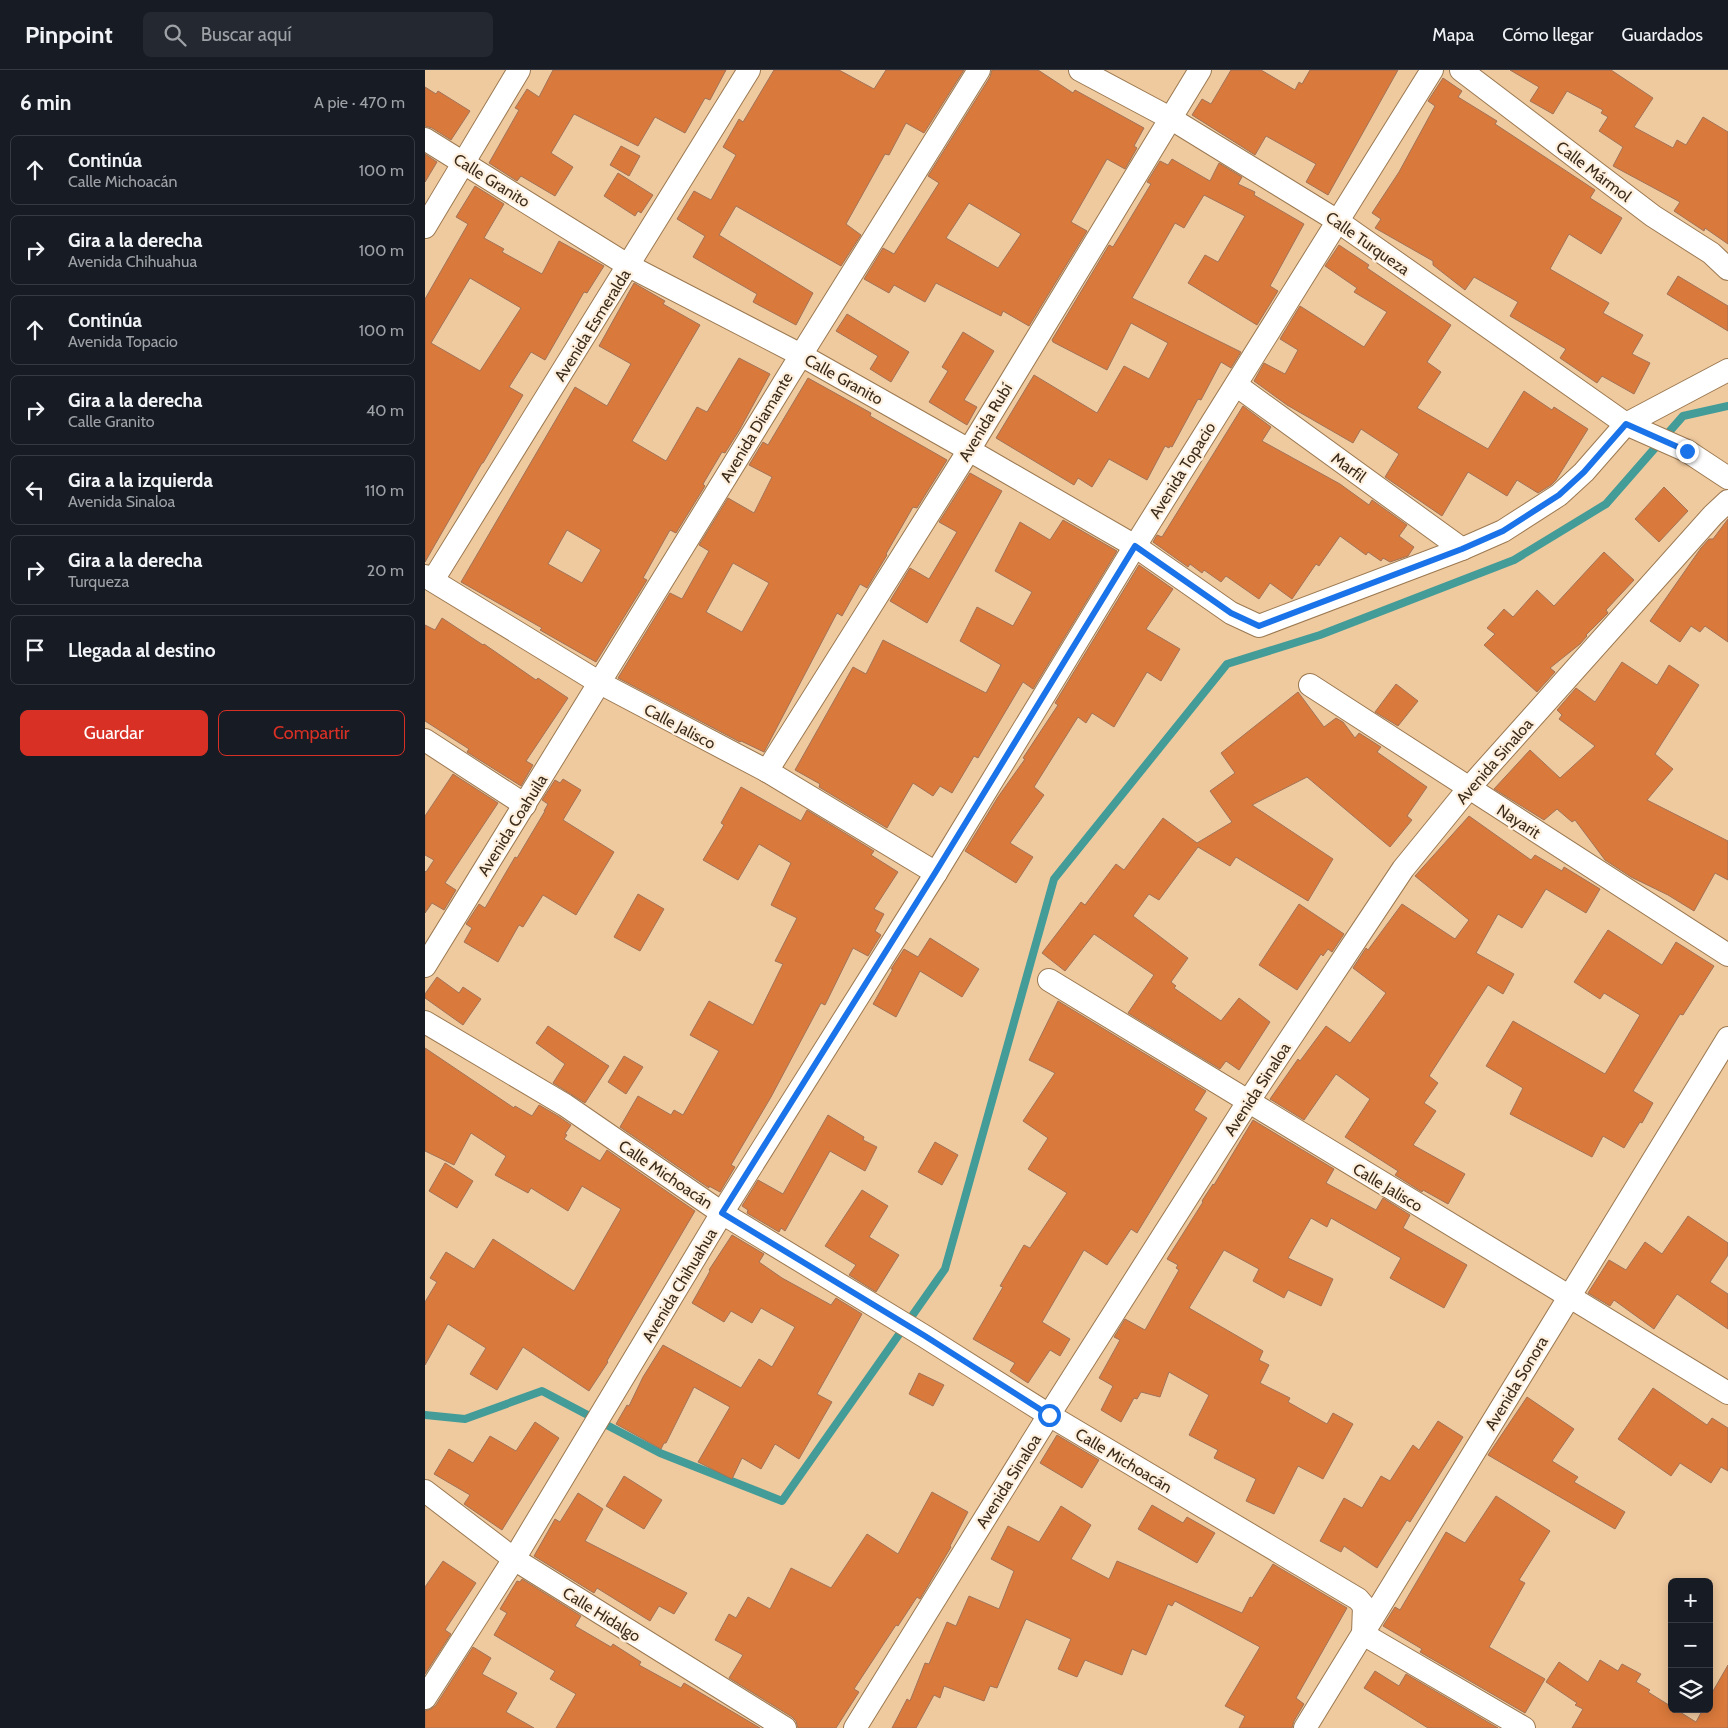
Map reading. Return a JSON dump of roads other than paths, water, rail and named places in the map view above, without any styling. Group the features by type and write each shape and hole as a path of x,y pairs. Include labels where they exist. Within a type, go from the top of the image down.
{"street":[{"path":"425,228 519,70"},
{"name":"Avenida Esmeralda","path":"429,578 629,266 749,70"},
{"name":"Avenida Diamante","path":"600,684 801,355 979,70"},
{"name":"Calle Turqueza","path":"1080,70 1170,118 1336,220 1636,428 1687,451 1728,478"},
{"name":"Avenida Rubí","path":"767,771 969,450 1200,70"},
{"name":"Avenida Topacio","path":"935,873 1336,220 1432,70"},
{"name":"Calle Mármol","path":"1461,70 1653,216 1711,253 1728,269"},
{"name":"Calle Granito","path":"425,139 629,266 801,355 969,450 1135,546 1231,613 1259,626 1462,549"},
{"path":"1462,549 1503,531 1559,495 1636,428 1728,370"},
{"name":"Marfil","path":"1236,385 1462,549"},
{"name":"Avenida Sinaloa","path":"855,1728 1049,1415 1248,1102 1403,869 1469,788 1713,514 1728,501"},
{"name":"Calle Jalisco","path":"429,578 600,684 767,771 935,873"},
{"name":"Avenida Coahuila","path":"425,966 600,684"},
{"name":"Nayarit","path":"1311,686 1728,955"},
{"path":"425,740 525,805"},
{"name":"Avenida Chihuahua","path":"425,1698 514,1559 722,1213 935,873"},
{"name":"Calle Jalisco","path":"1049,980 1728,1393"},
{"name":"Calle Michoacán","path":"425,1022 565,1105 722,1213 925,1336 1049,1415 1358,1598 1364,1606 1363,1634"},
{"name":"Avenida Sonora","path":"1305,1728 1728,1038"},
{"name":"Calle Hidalgo","path":"425,1491 514,1559 785,1728"},
{"path":"1363,1634 1524,1728"}],"waterway":[{"path":"425,1415 465,1419 542,1391 660,1453 782,1501 945,1269 1054,879 1227,664 1320,635 1514,560 1606,504 1683,416 1728,406"}]}
